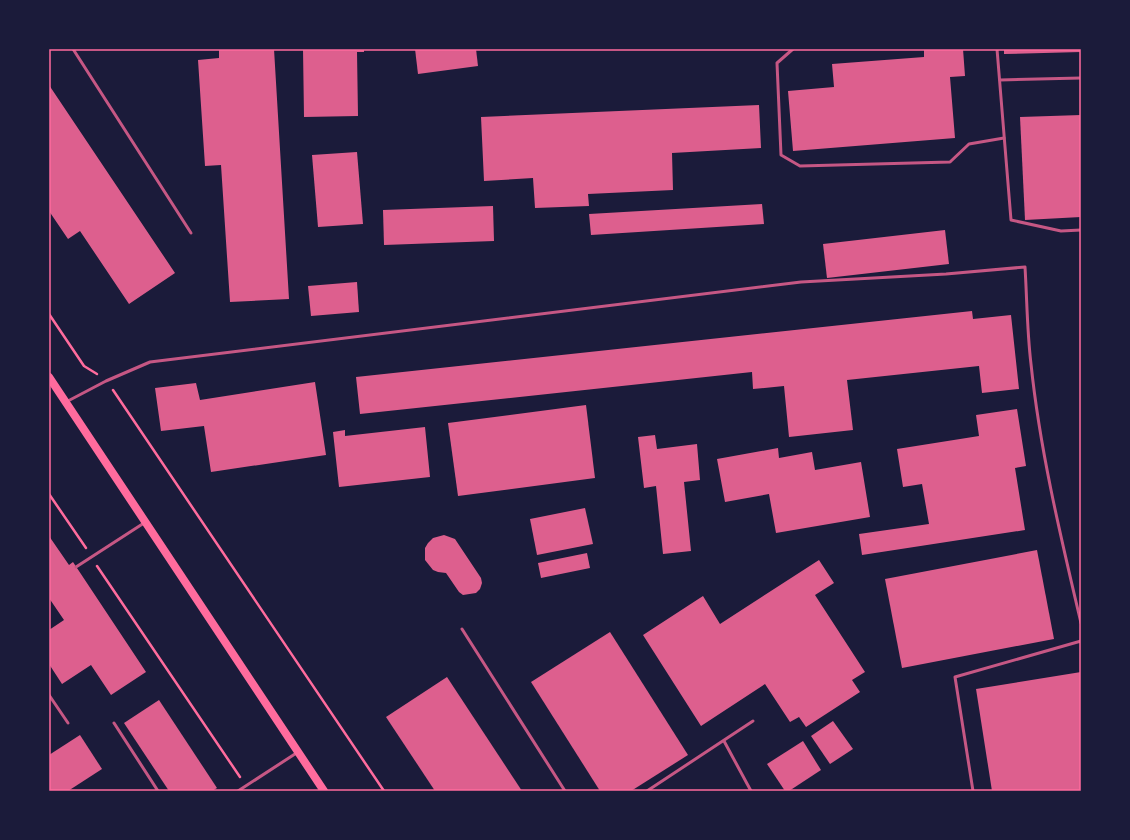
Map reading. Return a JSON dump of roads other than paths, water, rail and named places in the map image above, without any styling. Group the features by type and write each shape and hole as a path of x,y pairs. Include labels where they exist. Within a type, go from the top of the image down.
{"main road":[{"path":"49,377 324,791"}],"lane":[{"path":"73,49 191,233"},
{"path":"793,49 776,64 781,155 800,166 950,162 969,144 1004,138"},
{"path":"997,49 1011,220 1061,231 1081,230"},
{"path":"1000,80 1081,78"},
{"path":"66,402 106,381 150,362 801,282 946,274 1025,266 1031,363 1043,451 1081,623"},
{"path":"76,567 145,522"},
{"path":"462,629 565,791"},
{"path":"973,791 955,677 1081,641"},
{"path":"49,695 68,723"},
{"path":"647,791 753,721"},
{"path":"114,724 158,791"},
{"path":"724,740 751,791"},
{"path":"238,791 298,752"}]}
